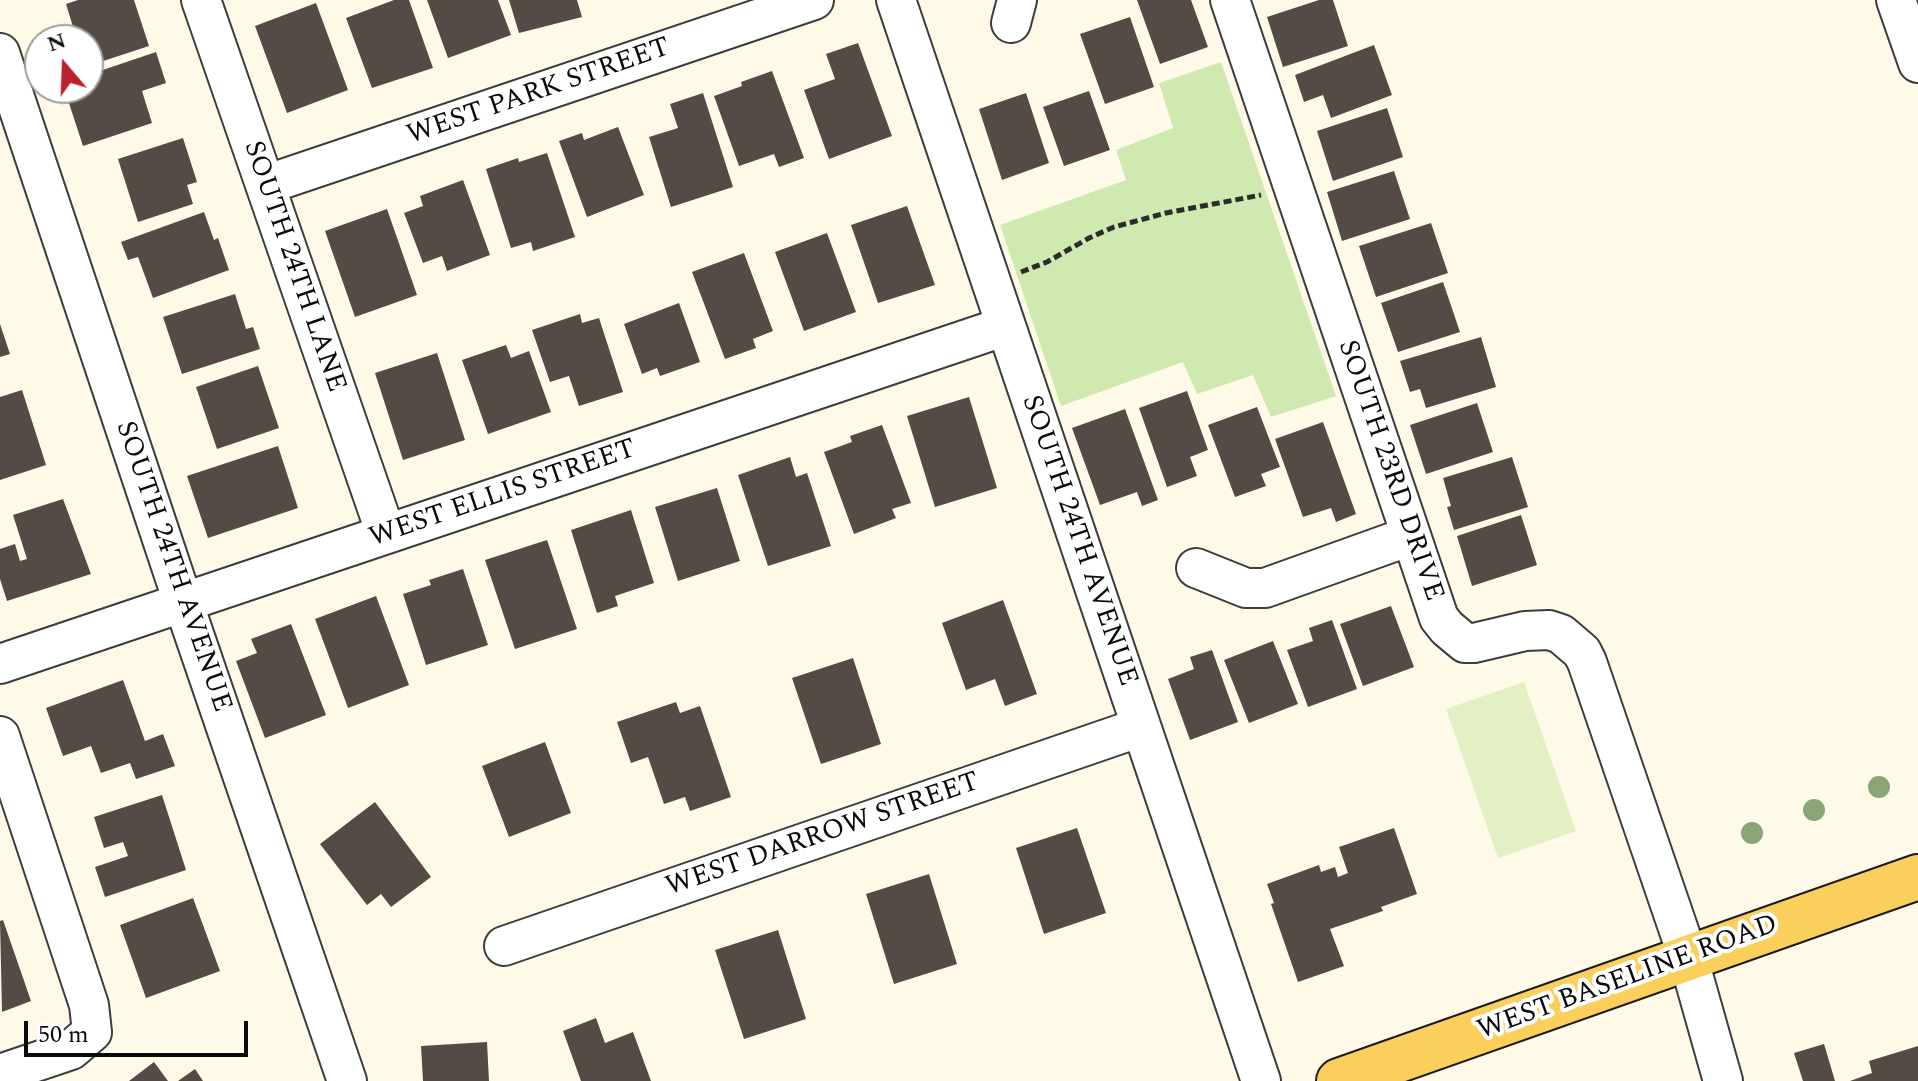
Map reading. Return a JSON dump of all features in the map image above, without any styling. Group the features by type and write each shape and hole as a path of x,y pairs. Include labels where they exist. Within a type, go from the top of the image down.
{"main road":[{"name":"WEST BASELINE ROAD","path":"1339,1081 1918,877"}],"street":[{"name":"SOUTH 24TH LANE","path":"201,0 386,534"},
{"name":"WEST PARK STREET","path":"265,185 814,0"},
{"name":"SOUTH 24TH AVENUE","path":"896,0 1261,1081"},
{"name":"SOUTH 23RD DRIVE","path":"1230,0 1439,618 1460,640 1474,643 1525,631 1549,630 1561,634 1582,652 1688,957"},
{"path":"1896,0 1918,63"},
{"name":"SOUTH 24TH AVENUE","path":"0,53 347,1081"},
{"name":"WEST ELLIS STREET","path":"0,664 1006,326"},
{"path":"1196,568 1246,588 1265,588 1410,536"},
{"name":"WEST DARROW STREET","path":"504,946 1141,727"},
{"path":"0,736 89,1005 92,1032 71,1050 0,1074"},
{"path":"1688,957 1723,1081"}],"path":[{"path":"992,283 1047,262 1114,227 1166,213 1294,189"}],"green space":[{"path":"1221,62 1336,396 1271,417 1253,375 1197,394 1183,362 1061,406 1000,225 1126,180 1116,150 1173,128 1159,83"},
{"path":"1524,682 1576,831 1498,858 1446,709"}],"building":[{"path":"78,0 134,0 149,46 104,61 104,24 72,24 66,4"},
{"path":"394,0 409,0 433,68 372,88 346,18"},
{"path":"427,0 498,0 511,35 448,58"},
{"path":"509,0 577,0 582,17 519,33"},
{"path":"1137,0 1191,0 1208,47 1160,64"},
{"path":"1319,0 1333,0 1348,46 1283,67 1267,17"},
{"path":"316,3 348,90 287,113 255,26"},
{"path":"1130,17 1154,87 1105,104 1080,34"},
{"path":"858,43 892,136 829,159 804,90 835,79 826,54"},
{"path":"1374,45 1392,95 1331,118 1323,95 1304,102 1295,75"},
{"path":"156,52 166,83 142,91 152,123 83,146 69,104 104,104 104,70"},
{"path":"772,71 804,158 779,167 774,154 739,166 714,96"},
{"path":"1089,91 1110,150 1064,166 1043,107"},
{"path":"703,93 733,187 671,207 649,137 678,128 670,104"},
{"path":"1026,93 1049,163 1002,180 979,109"},
{"path":"1387,108 1403,157 1333,181 1317,131"},
{"path":"618,127 644,195 587,217 559,141 582,133 584,140"},
{"path":"183,138 197,182 187,185 193,204 138,222 118,159"},
{"path":"547,153 575,237 533,251 531,242 511,248 486,169 518,158 519,162"},
{"path":"1394,171 1410,219 1342,241 1327,192"},
{"path":"463,180 490,255 447,271 442,256 423,263 404,213 423,206 420,196"},
{"path":"907,206 935,285 878,303 851,225"},
{"path":"387,209 417,295 355,317 325,231"},
{"path":"204,212 214,240 218,238 229,270 153,298 138,257 128,260 121,242"},
{"path":"1431,223 1448,273 1376,297 1359,246"},
{"path":"827,233 856,312 804,331 775,252"},
{"path":"744,253 773,331 753,339 756,348 725,359 692,272"},
{"path":"1443,282 1460,332 1398,352 1381,303"},
{"path":"235,294 246,329 253,327 260,349 182,374 163,317"},
{"path":"679,303 700,362 660,376 657,368 642,374 624,324"},
{"path":"580,314 582,323 599,318 623,392 579,406 569,376 550,382 532,330"},
{"path":"0,324 10,354 0,357"},
{"path":"1481,337 1496,387 1426,408 1420,389 1410,392 1400,361"},
{"path":"506,345 511,358 529,351 551,412 488,434 462,360"},
{"path":"437,353 465,440 403,460 375,373"},
{"path":"258,366 279,428 217,449 196,387"},
{"path":"22,390 46,465 0,480 0,397"},
{"path":"1187,391 1208,450 1190,457 1197,476 1167,487 1139,408"},
{"path":"969,397 997,488 935,507 907,416"},
{"path":"1477,403 1493,452 1426,474 1410,425"},
{"path":"1257,407 1280,467 1261,474 1266,486 1235,497 1208,425"},
{"path":"1125,409 1158,500 1142,506 1137,492 1100,505 1072,428"},
{"path":"1323,422 1356,514 1336,522 1331,508 1303,517 1275,439"},
{"path":"882,425 911,503 892,509 896,518 854,534 824,452 852,442 850,436"},
{"path":"278,446 298,508 208,538 187,476"},
{"path":"790,457 796,477 807,473 831,546 768,566 738,475"},
{"path":"1512,457 1528,507 1454,530 1443,478"},
{"path":"717,488 740,561 678,581 655,507"},
{"path":"63,499 91,574 7,601 0,579 0,549 15,544 20,561 27,559 13,515"},
{"path":"631,510 654,583 615,596 618,606 597,613 571,530"},
{"path":"1521,515 1537,565 1472,586 1457,536"},
{"path":"547,540 577,629 515,649 485,560"},
{"path":"463,569 488,645 426,665 403,594 431,585 429,580"},
{"path":"376,596 409,685 348,708 315,619"},
{"path":"1003,600 1037,694 1005,706 995,679 966,690 942,623"},
{"path":"1391,606 1414,667 1363,686 1340,624"},
{"path":"1332,620 1357,689 1308,707 1287,650 1313,641 1309,628"},
{"path":"291,624 326,715 265,738 236,661 257,653 251,639"},
{"path":"1273,641 1298,704 1249,723 1224,660"},
{"path":"1212,650 1238,722 1190,740 1168,679 1194,669 1190,657"},
{"path":"853,658 881,744 821,764 792,678"},
{"path":"123,680 145,741 163,734 175,766 136,779 130,763 101,773 91,746 63,756 46,708"},
{"path":"676,702 680,713 700,706 731,797 690,811 685,797 664,804 648,757 631,763 617,722"},
{"path":"545,742 571,813 509,837 482,766"},
{"path":"162,795 186,870 105,897 95,867 128,856 123,842 104,848 94,817"},
{"path":"375,802 431,877 391,907 381,894 367,905 320,844"},
{"path":"1077,828 1106,913 1044,934 1016,848"},
{"path":"1394,828 1417,894 1381,907 1383,911 1330,929 1344,966 1298,982 1267,884 1319,865 1321,872 1335,867 1338,877 1348,873 1339,847"},
{"path":"929,874 957,964 894,984 866,894"},
{"path":"193,898 220,971 146,998 120,925"},
{"path":"3,920 31,1001 2,1012 0,921"},
{"path":"778,930 806,1019 744,1039 715,950"},
{"path":"596,1018 605,1043 633,1032 651,1081 581,1081 563,1031"},
{"path":"487,1042 489,1081 423,1081 421,1046"},
{"path":"1824,1044 1835,1081 1803,1081 1794,1053"},
{"path":"1918,1046 1918,1081 1850,1081 1872,1073 1869,1061"},
{"path":"154,1062 168,1081 129,1081"},
{"path":"195,1069 203,1081 178,1081"}]}
